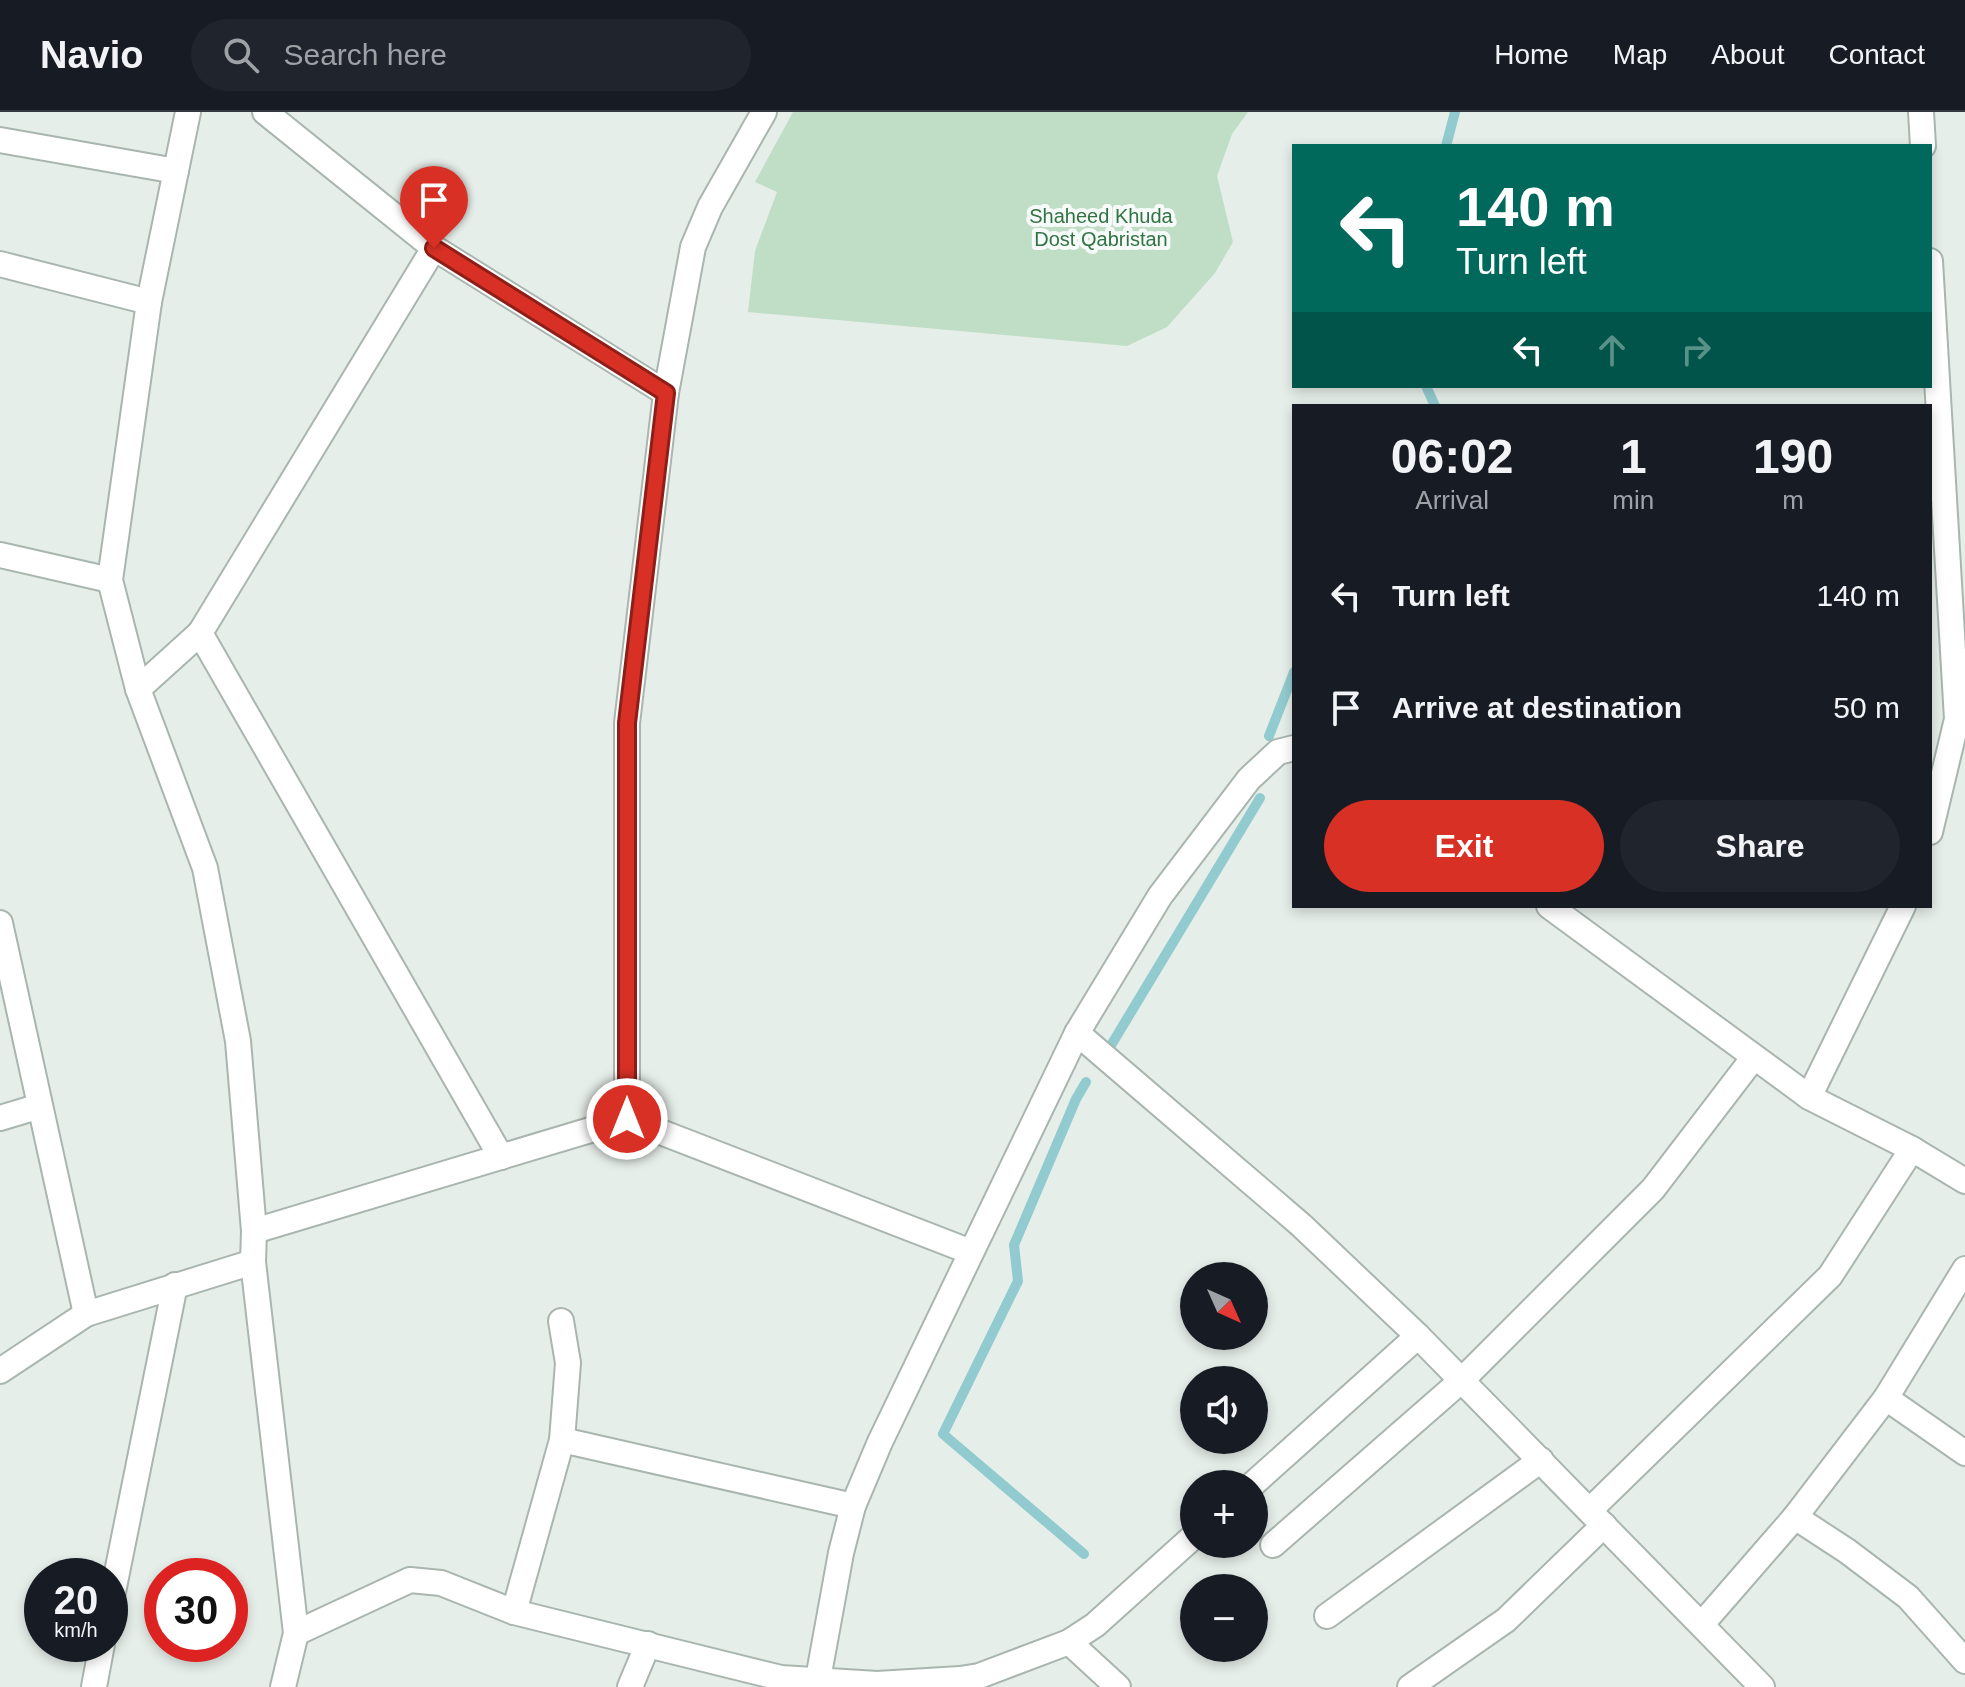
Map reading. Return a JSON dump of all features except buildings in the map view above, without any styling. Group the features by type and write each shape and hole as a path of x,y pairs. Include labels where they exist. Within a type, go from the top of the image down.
{"street":[{"path":"188,112 149,302 110,580 138,689 205,868 238,1041 254,1231 253,1262 296,1633 283,1687"},
{"path":"265,112 434,248 666,393"},
{"path":"627,1119 627,723 666,393 693,247 710,207 764,112"},
{"path":"1921,112 1923,144"},
{"path":"0,140 176,171"},
{"path":"138,689 200,633 434,248"},
{"path":"0,264 149,302"},
{"path":"1932,295 1957,719 1932,824"},
{"path":"0,555 110,580"},
{"path":"200,633 501,1157"},
{"path":"818,1679 841,1553 853,1506 880,1442 1077,1033 1160,896 1249,779 1278,752 1292,748"},
{"path":"1552,908 1809,1097 1912,1149 1965,1181"},
{"path":"1809,1097 1902,908"},
{"path":"0,923 86,1314"},
{"path":"1077,1033 1301,1225 1418,1336 1762,1687"},
{"path":"1273,1545 1462,1380 1653,1189 1754,1057"},
{"path":"0,1118 40,1106"},
{"path":"254,1231 627,1119 971,1252"},
{"path":"1410,1687 1506,1620 1597,1518 1830,1276 1912,1149"},
{"path":"0,1371 86,1314 253,1262"},
{"path":"1702,1624 1795,1517 1886,1398 1965,1269"},
{"path":"120,1558 175,1285"},
{"path":"514,1612 562,1440 568,1363 561,1321"},
{"path":"1268,1471 1418,1336"},
{"path":"1886,1398 1965,1453"},
{"path":"562,1440 853,1506"},
{"path":"1327,1616 1541,1460"},
{"path":"1795,1517 1908,1597 1965,1661"},
{"path":"296,1633 410,1580 441,1583 514,1612 648,1644 779,1682 818,1679 877,1684 978,1682 1069,1642 1095,1625 1180,1549"},
{"path":"1069,1642 1118,1687"},
{"path":"630,1687 648,1644"},
{"path":"94,1687 99,1662"}],"green space":[{"name":"Shaheed Khuda Dost Qabristan","path":"793,112 1248,112 1232,134 1217,176 1233,242 1215,273 1167,327 1127,346 748,312 755,251 777,192 755,182"}],"waterway":[{"path":"1447,144 1455,112"},
{"path":"1427,388 1434,404"},
{"path":"1269,736 1292,677"},
{"path":"1110,1047 1260,798"},
{"path":"1084,1554 943,1434 1018,1281 1014,1245 1086,1082"}],"route":[{"path":"434,248 666,393 627,723 627,1119"}]}
